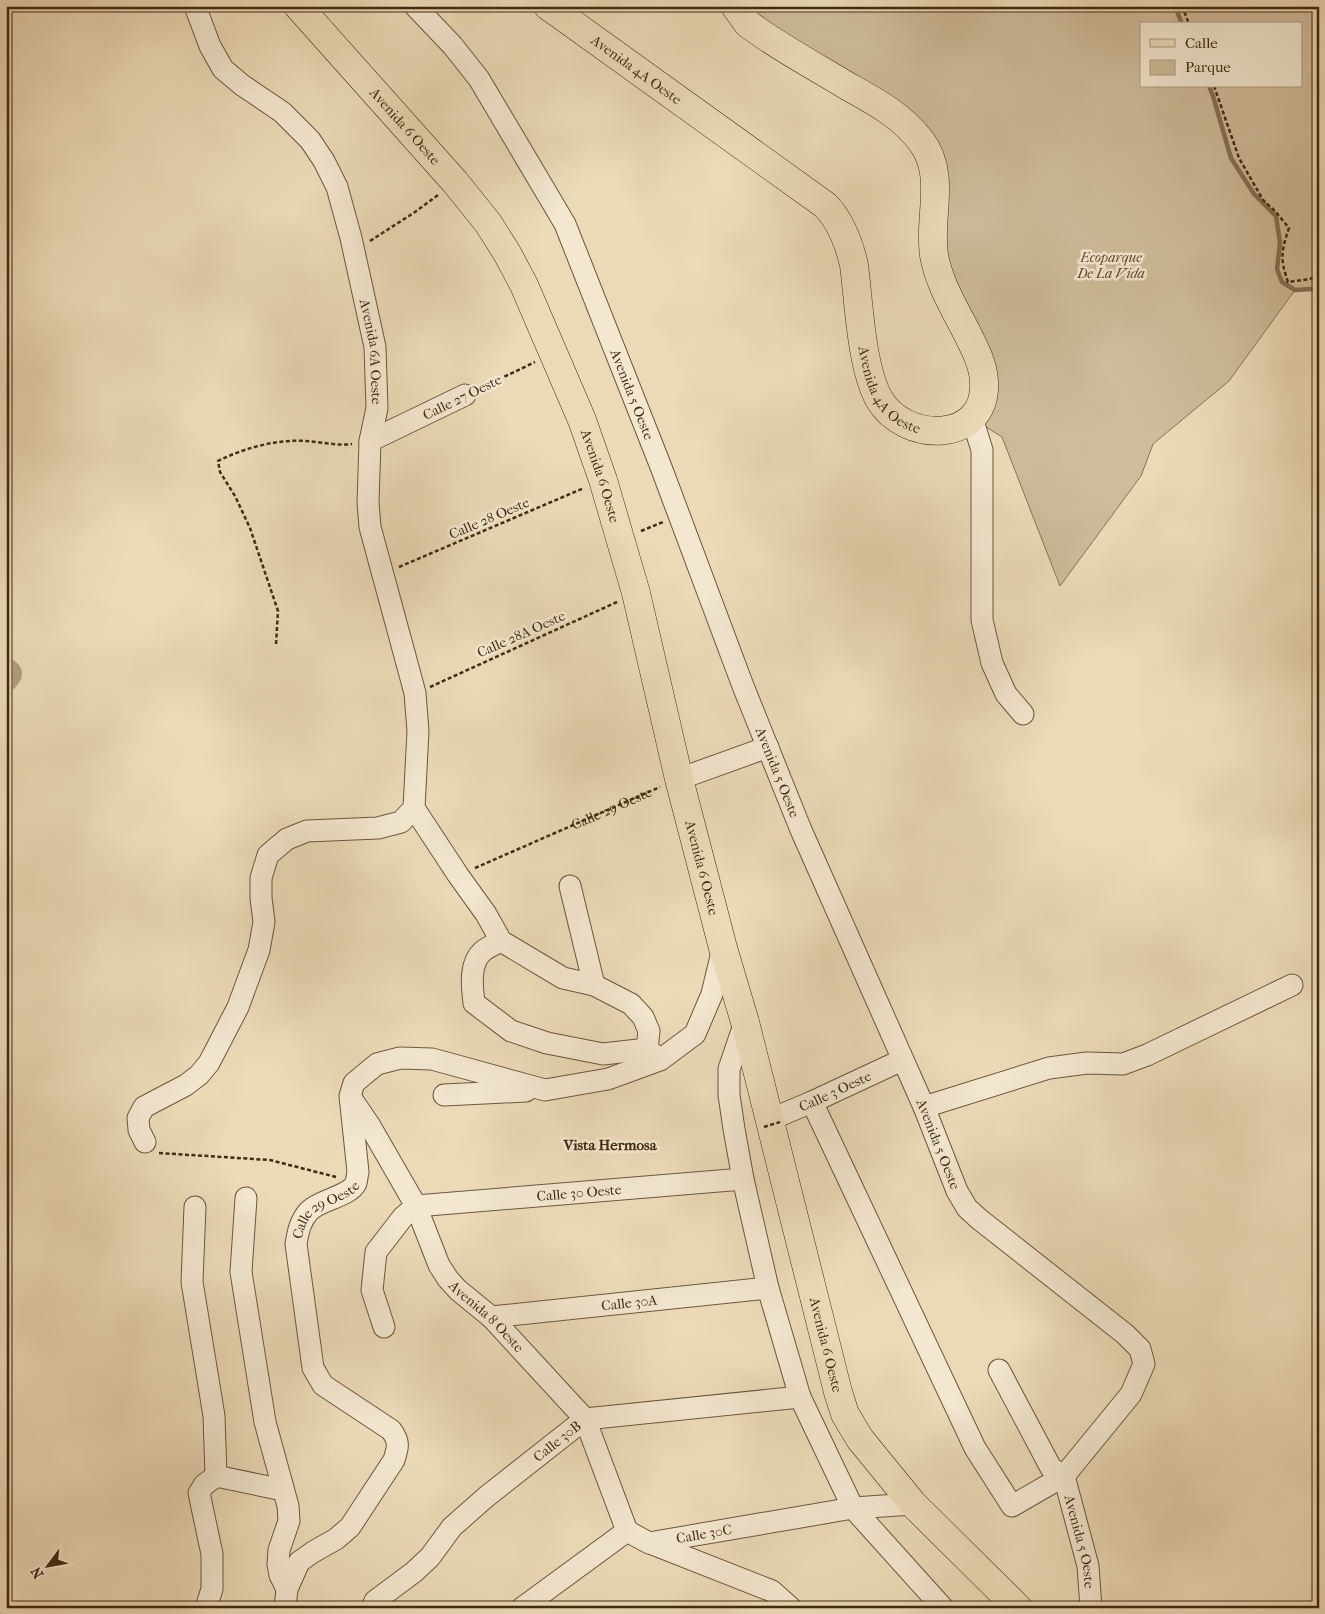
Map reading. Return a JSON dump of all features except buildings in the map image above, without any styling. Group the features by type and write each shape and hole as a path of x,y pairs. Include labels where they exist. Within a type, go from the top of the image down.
{"main road":[{"name":"Avenida 6 Oeste","path":"298,6 455,182 488,223 507,253 554,353 582,420 603,480 636,593 679,779 723,948 745,1022 845,1414 860,1439 913,1504 1018,1608"},
{"name":"Avenida 4A Oeste","path":"548,6 817,199 832,212 844,235 854,265 869,374 880,400 890,412 910,425 930,431 954,429 972,418"},
{"path":"735,6 756,30 877,102 899,118 922,142 932,161 936,183 933,241 936,265 945,289 973,345 982,370 984,390 972,418"}],"street":[{"name":"Avenida 6A Oeste","path":"195,6 210,46 223,69 242,85 282,112 310,140 324,161 337,187 354,251 374,347 377,408 370,441 368,503 370,527 415,693 418,731 414,808"},
{"name":"Avenida 5 Oeste","path":"415,6 453,46 479,80 565,224 602,315 743,686 801,830 924,1107 957,1191 967,1208 979,1219 1125,1334 1140,1350 1144,1364 1131,1394 1064,1476 1012,1506 975,1448 812,1102"},
{"name":"Calle 27 Oeste","path":"370,441 465,395"},
{"path":"972,418 982,450 982,620 992,663 1006,694 1022,714"},
{"path":"679,779 768,748"},
{"path":"145,1142 139,1130 138,1118 144,1107 186,1085 200,1075 209,1063 238,1007 259,950 264,922 261,878 268,855 287,839 307,831 378,828 401,822 414,808 486,914 501,941 563,978 594,985 631,1004 643,1017 649,1031 654,1055"},
{"path":"570,886 594,985"},
{"path":"501,941 483,951 474,963 472,987 474,1003 511,1031 547,1043 603,1054 654,1055"},
{"path":"444,1096 545,1090 608,1079 695,1034 712,994 723,948"},
{"path":"924,1107 1049,1068 1087,1063 1123,1064 1147,1055 1292,985"},
{"path":"745,1022 729,1070 729,1094 743,1179 768,1288 800,1397 853,1508 943,1608"},
{"path":"350,1096 354,1083 377,1064 400,1058 432,1059 545,1090"},
{"name":"Calle 3 Oeste","path":"771,1123 902,1060"},
{"name":"Calle 29 Oeste","path":"286,1598 299,1562 336,1539 350,1527 394,1460 398,1449 398,1438 391,1430 323,1385 313,1368 296,1244 299,1226 309,1211 319,1203 350,1191 356,1183 358,1172 350,1096"},
{"name":"Avenida 8 Oeste","path":"350,1096 370,1126 416,1206 439,1264 448,1279 458,1290 491,1317 585,1419 627,1531"},
{"name":"Calle 30 Oeste","path":"416,1206 743,1179"},
{"path":"246,1198 241,1272 266,1422 288,1506 288,1521 279,1550 278,1564 286,1598"},
{"path":"384,1327 372,1290 376,1252 403,1217 416,1206"},
{"path":"195,1207 192,1282 214,1416 216,1476"},
{"name":"Calle 30A","path":"491,1317 768,1288"},
{"name":"Avenida 5 Oeste","path":"999,1370 1051,1468 1064,1476 1088,1566 1090,1608"},
{"name":"Calle 30B","path":"372,1608 375,1601 414,1572 430,1557 452,1527 472,1509 585,1419 800,1397"},
{"path":"206,1608 212,1589 212,1554 199,1493 204,1485 216,1476 283,1490"},
{"name":"Calle 30C","path":"649,1543 853,1508 913,1504"},
{"path":"522,1608 627,1531 649,1543 772,1591 791,1608"}],"path":[{"path":"1182,6 1188,22"},
{"path":"1310,6 1319,7"},
{"path":"1215,88 1239,158 1263,200 1289,228 1284,244 1282,264 1288,282 1310,279 1319,274"},
{"path":"354,251 415,212 455,182"},
{"name":"Calle 27 Oeste","path":"465,395 554,353"},
{"path":"276,644 278,611 250,528 220,472 218,461 232,454 275,442 304,440 344,445 370,441"},
{"name":"Calle 28 Oeste","path":"383,574 603,480"},
{"path":"621,539 679,515"},
{"name":"Calle 28A Oeste","path":"415,693 636,593"},
{"name":"Calle 29 Oeste","path":"458,875 679,779"},
{"path":"145,1142 159,1153 270,1160 356,1183"}],"green space":[{"name":"Ecoparque De La Vida","path":"735,6 1319,6 1319,286 1312,289 1295,290 1229,381 1153,444 1141,476 1060,586 1002,437 972,418 977,410 958,316 932,161"}],"waterway":[{"path":"1175,6 1181,22"},
{"path":"1210,88 1231,158 1254,194 1276,216 1280,243 1277,269 1282,282 1295,290 1312,289 1319,286"},
{"path":"6,672 8,674 6,677"}],"district":[{"name":"Vista Hermosa","path":"610,1145"}]}
